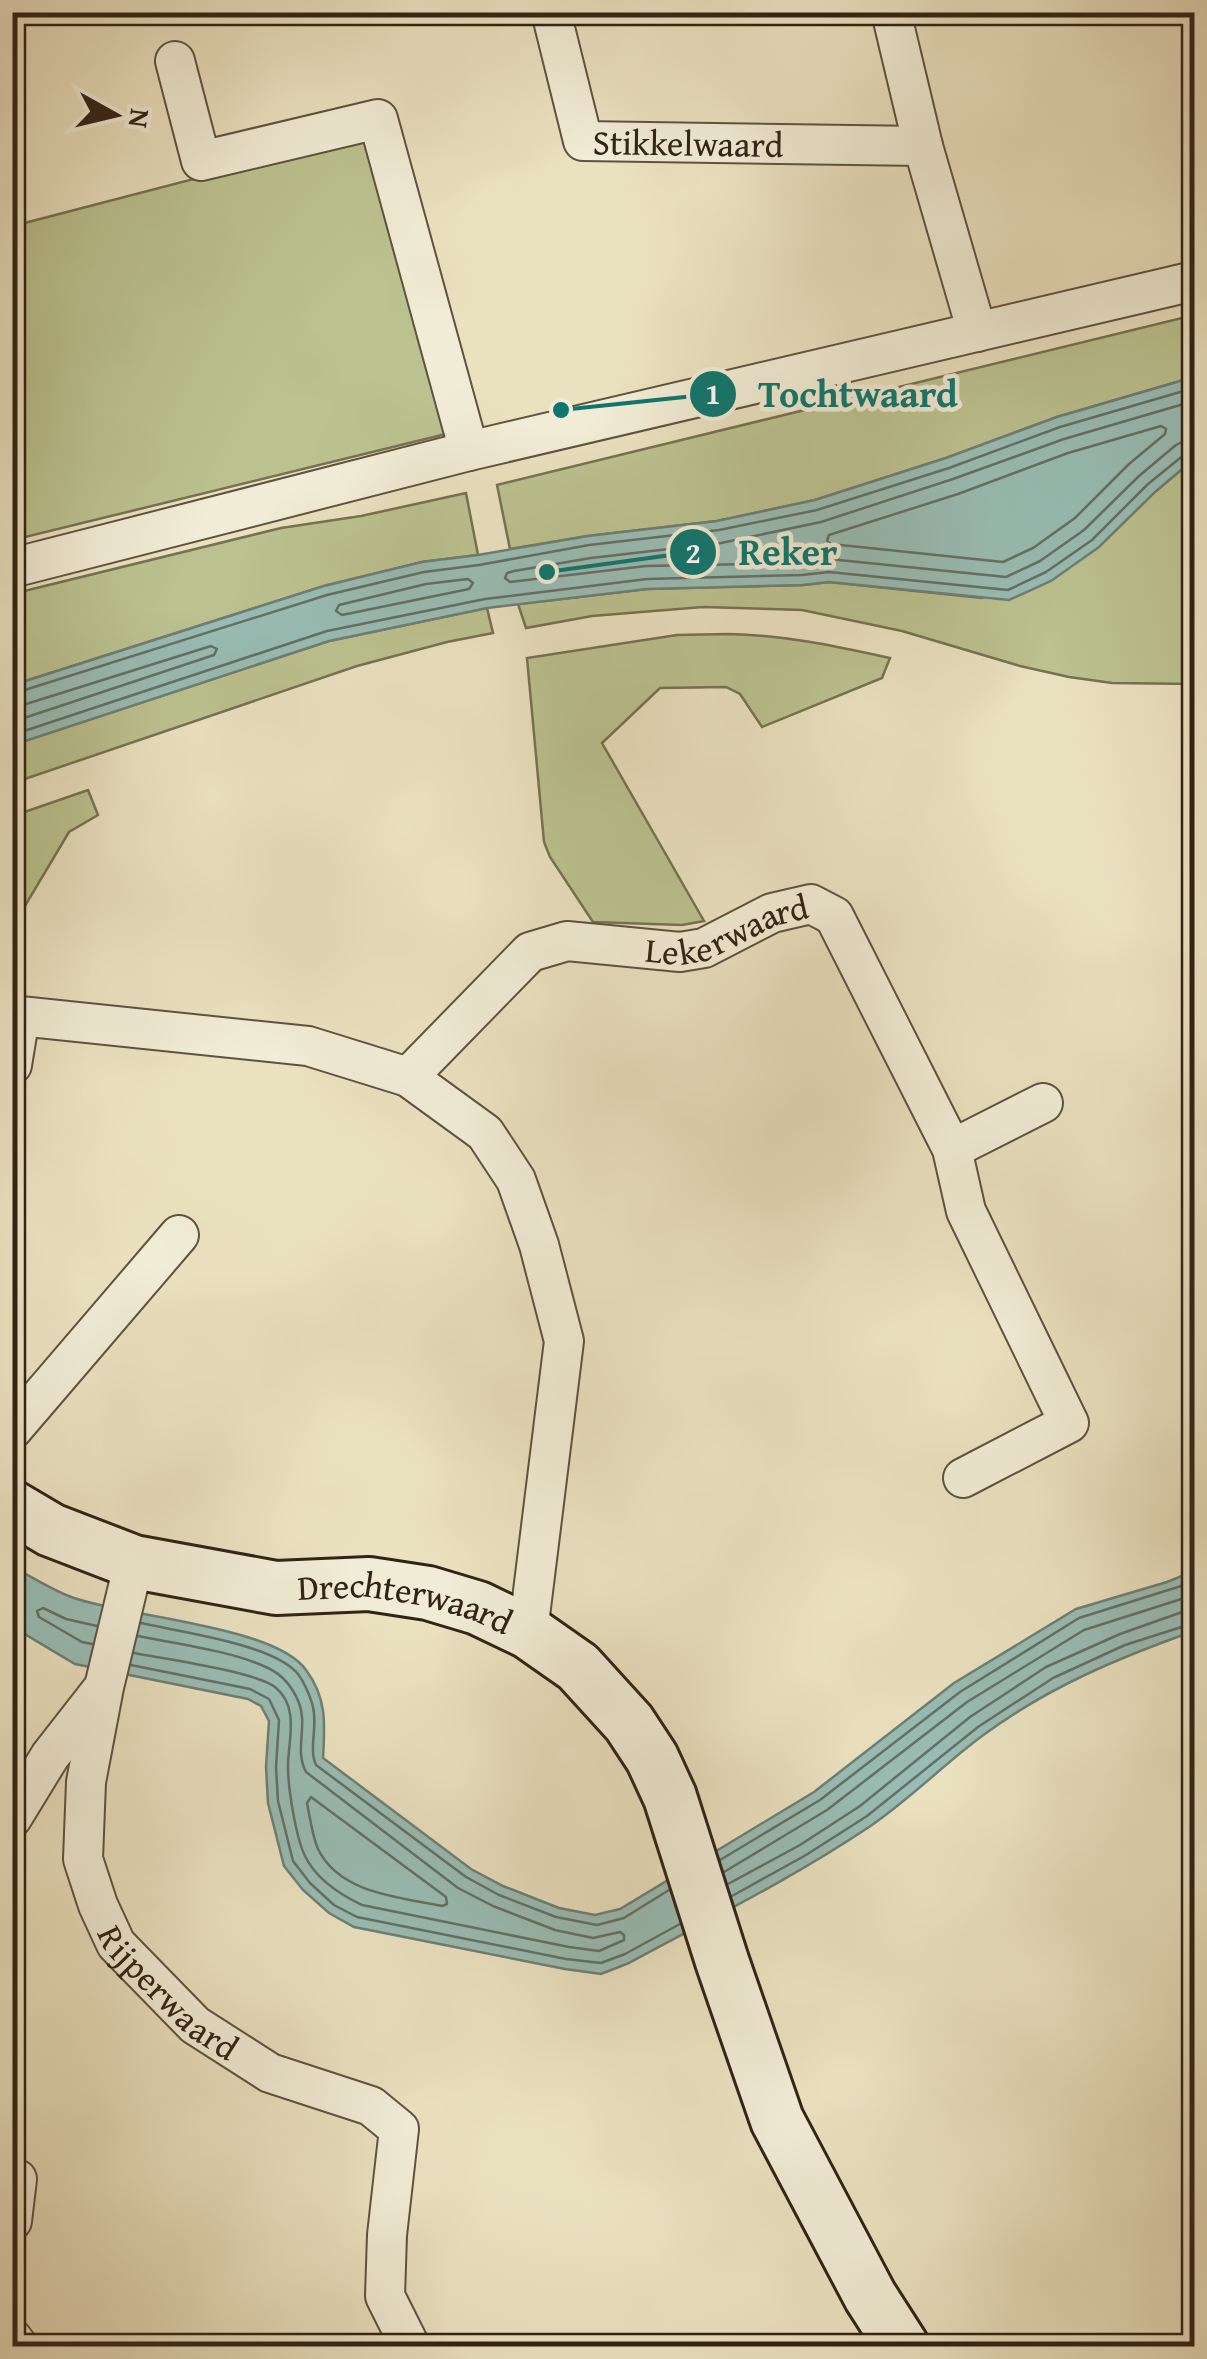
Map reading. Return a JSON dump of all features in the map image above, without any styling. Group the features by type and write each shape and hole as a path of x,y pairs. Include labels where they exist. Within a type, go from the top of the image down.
{"street":[{"name":"Stikkelwaard","path":"552,12 584,141 924,146"},
{"path":"891,12 976,332"},
{"path":"176,61 201,160 378,119 470,452"},
{"path":"12,568 470,452 1194,281"},
{"name":"Lekerwaard","path":"408,1077 530,952 567,941 680,952 704,948 772,912 811,904 834,916 952,1149 966,1211 1069,1423 963,1478"},
{"path":"12,1065 20,1016 308,1046 408,1077 484,1134 516,1180 539,1245 564,1341 528,1632"},
{"path":"952,1149 1043,1103"},
{"path":"12,1430 178,1235"},
{"name":"Drechterwaard","path":"12,1507 131,1578 276,1588 368,1584 428,1593 478,1608 528,1632 578,1667 630,1723 652,1758 670,1797 777,2120 870,2296 901,2346"},
{"path":"12,1818 50,1756 104,1686 131,1578"},
{"name":"Rijperwaard","path":"104,1686 86,1782 82,1859 116,1944 195,2025 270,2072 371,2106 398,2129 385,2296 410,2346"},
{"path":"12,2222 17,2180"},
{"path":"12,2338 18,2346"}],"green space":[{"path":"370,133 454,432 13,540 13,226"},
{"path":"1194,315 1194,377 1057,417 815,500 717,521 510,549 497,485"},
{"path":"1194,459 1194,684 1112,683 1069,677 902,631 802,610 703,607 592,616 526,628 518,604 647,589 829,582 982,598 1155,492"},
{"path":"466,493 478,555 422,562 324,586 13,685 12,594 281,528 361,516"},
{"path":"487,608 493,633 357,666 13,783 12,745 329,641"},
{"path":"677,635 790,639 890,658 882,678 762,727 740,694 726,687 660,688 602,743 704,921 682,925 593,922 544,842 527,658"},
{"path":"88,790 98,815 69,832 25,906 13,904 13,816"}],"water":[{"path":"1194,377 1194,459 1099,547 1051,581 1009,600 829,582 647,589 487,608 329,641 13,745 13,685 324,586 422,562 717,521 815,500 1057,417"},
{"path":"1194,1166 1194,1295 1185,1196"},
{"path":"13,1567 74,1598 233,1633 289,1655 306,1670 318,1691 324,1723 323,1758 471,1869 559,1908 595,1915 620,1909 814,1792 954,1683 1076,1609 1194,1571 1194,1631 1111,1663 1032,1703 982,1736 884,1816 840,1846 629,1963 601,1974 354,1927 329,1913 284,1866 268,1803 269,1721 261,1706 248,1699 75,1664 13,1627"}],"place":[{"name":"Tochtwaard","path":"561,410"},
{"name":"Reker","path":"547,572"}]}
